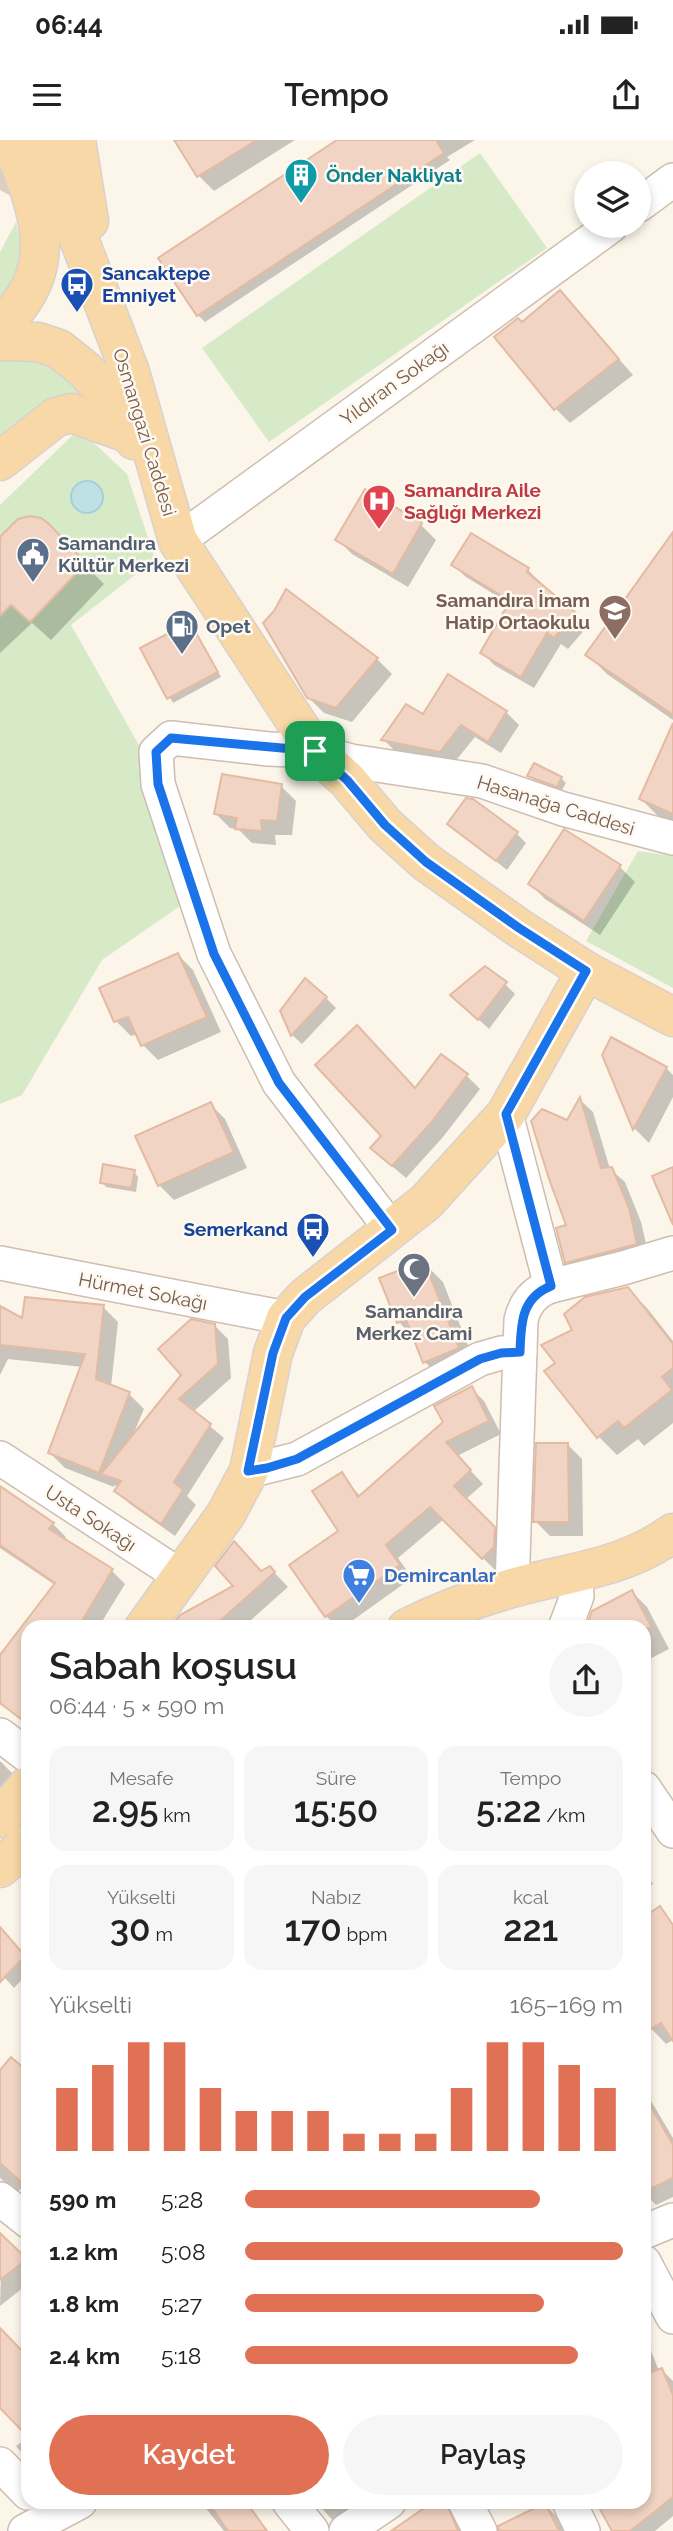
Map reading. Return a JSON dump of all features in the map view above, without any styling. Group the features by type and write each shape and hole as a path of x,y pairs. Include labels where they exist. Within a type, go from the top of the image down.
{"main road":[{"path":"0,326 17,311 29,291 40,260 36,211 11,140"},
{"name":"Osmangazi Caddesi","path":"41,140 130,372 178,541 315,751 347,780 385,825 426,862 519,928 586,971 673,1017"},
{"path":"76,140 90,228 130,372"},
{"path":"0,172 16,181 36,211"},
{"path":"0,341 38,342 59,349 84,369 108,394 130,434 158,470"},
{"path":"0,461 56,417 72,413 130,434"},
{"path":"150,1620 226,1514 248,1471 273,1353 286,1318 305,1297 426,1202 506,1114 586,971"},
{"path":"423,1620 442,1611 512,1588 603,1568 656,1545 673,1533"},
{"path":"0,1818 21,1794"},
{"path":"0,1868 21,1849"}],"street":[{"path":"651,196 673,180"},
{"name":"Yıldıran Sokağı","path":"178,541 595,238"},
{"name":"Hasanağa Caddesi","path":"392,1230 279,1083 214,954 158,784 156,752 171,738 315,751 351,761 482,781 563,809 673,838"},
{"path":"506,1114 551,1286"},
{"path":"512,1588 520,1352 524,1311 535,1295 551,1286 673,1252"},
{"name":"Hürmet Sokağı","path":"0,1263 286,1318"},
{"path":"248,1471 297,1459 480,1359 501,1353 520,1352"},
{"name":"Usta Sokağı","path":"0,1458 182,1577"},
{"path":"568,1620 577,1596 576,1573"},
{"path":"651,1798 673,1831"},
{"path":"0,2199 21,2216"},
{"path":"651,2229 673,2220"},
{"path":"651,2275 673,2316"},
{"path":"0,2464 21,2486"},
{"path":"295,2509 312,2531"},
{"path":"346,2531 379,2509"},
{"path":"469,2509 480,2531"},
{"path":"572,2509 583,2531"}],"green space":[{"path":"480,153 547,248 269,442 202,348"},
{"path":"16,222 22,264 15,280 0,301 0,252"},
{"path":"0,355 40,357 91,397 55,396 0,447"},
{"path":"79,429 127,474 155,559 71,625 162,786 183,904 102,960 22,1095 0,1104 0,505"},
{"path":"638,851 673,856 673,988 586,941"}],"water":[{"path":"87,481 98,486 103,497 98,508 87,513 76,508 71,497 76,486"}],"building":[{"path":"174,140 257,140 197,177"},
{"name":"Önder Nakliyat","path":"337,140 436,140 444,153 197,316 158,258"},
{"path":"560,290 619,359 554,410 494,337 518,318 522,322"},
{"name":"Samandıra Aile Sağlığı Merkezi","path":"365,489 422,523 393,574 335,540"},
{"name":"Samandıra Kültür Merkezi","path":"30,516 41,518 49,524 86,563 30,622 11,605 0,616 0,537 18,519"},
{"path":"673,532 673,715 585,655"},
{"path":"471,533 529,568 527,572 576,613 554,638 547,633 521,677 480,653 510,601 451,565"},
{"path":"286,589 378,658 336,708 307,698 263,623 274,611"},
{"path":"190,622 218,672 167,699 140,648"},
{"path":"448,674 507,711 488,742 461,725 440,752 381,740 406,704 423,714"},
{"path":"673,723 673,814 639,799"},
{"path":"534,763 562,777 557,787 527,776"},
{"path":"222,774 282,784 277,821 261,820 262,831 235,829 237,818 214,814"},
{"path":"466,798 473,799 518,832 496,861 447,824"},
{"path":"564,829 621,865 584,921 528,884"},
{"path":"178,953 207,1017 141,1046 128,1017 114,1022 99,988"},
{"path":"485,966 507,982 478,1020 450,995"},
{"path":"305,978 327,997 291,1036 280,1011"},
{"path":"357,1025 415,1088 441,1054 468,1074 430,1124 392,1166 370,1148 381,1136 315,1065"},
{"path":"611,1037 667,1067 633,1130 602,1055"},
{"path":"580,1097 601,1168 612,1167 629,1208 637,1244 565,1263 556,1228 566,1225 531,1121 542,1109 567,1120"},
{"path":"211,1102 234,1152 158,1186 135,1136"},
{"path":"103,1164 135,1170 131,1188 100,1183"},
{"path":"673,1167 673,1225 652,1176"},
{"name":"Samandıra Merkez Cami","path":"424,1261 459,1348 423,1363 406,1320 397,1323 379,1278"},
{"path":"628,1287 673,1344 673,1368 662,1377 672,1390 624,1428 618,1421 597,1438 544,1371 555,1363 541,1345 572,1330 564,1314 585,1297"},
{"path":"25,1297 104,1305 96,1379 130,1392 99,1473 48,1453 85,1354 0,1345 0,1306 22,1318"},
{"path":"191,1319 215,1324 218,1364 179,1399 211,1424 174,1482 183,1490 161,1524 114,1491 121,1481 101,1474 181,1375 158,1349"},
{"path":"472,1386 489,1421 446,1442 471,1470 454,1486 495,1527 494,1547 482,1559 430,1507 386,1545 400,1565 325,1617 289,1565 338,1531 312,1491 342,1472 358,1497 443,1422 434,1406"},
{"path":"536,1443 568,1443 569,1522 533,1522"},
{"path":"0,1486 54,1523 49,1529 113,1569 83,1620 27,1620 55,1583 0,1545"},
{"path":"234,1541 261,1571 270,1566 275,1572 221,1620 177,1620 180,1615 233,1586 215,1566"},
{"path":"632,1590 648,1620 589,1620 592,1611"},
{"path":"21,1628 21,1719 0,1703 0,1655"},
{"path":"660,1906 673,1925 673,2041 661,2023 651,2029 651,1912"},
{"path":"0,1927 21,1951 21,1960 0,1982"},
{"path":"11,2057 21,2066 21,2182 0,2163 0,2070"},
{"path":"651,2107 673,2145 673,2178 651,2189"},
{"path":"0,2233 21,2253 21,2264 0,2280"},
{"path":"0,2328 21,2350 21,2430 0,2408"},
{"path":"662,2368 673,2395 673,2497 630,2531 612,2531 600,2509 651,2509 651,2372"},
{"path":"213,2509 251,2509 267,2531 228,2531"},
{"path":"423,2509 449,2509 458,2531 391,2531"},
{"path":"533,2509 548,2509 559,2531 499,2531 498,2526"}],"tunnel":[{"path":"0,190 28,140"}],"place":[{"name":"Önder Nakliyat","path":"301,205"},
{"name":"Sancaktepe Emniyet","path":"77,314"},
{"name":"Samandıra Aile Sağlığı Merkezi","path":"379,531"},
{"name":"Samandıra Kültür Merkezi","path":"33,584"},
{"name":"Samandıra İmam Hatip Ortaokulu","path":"615,641"},
{"name":"Opet","path":"182,656"},
{"name":"Semerkand","path":"313,1259"},
{"name":"Samandıra Merkez Cami","path":"414,1299"},
{"name":"Demircanlar","path":"359,1605"}],"route":[{"path":"171,738 315,751 347,780 385,825 426,862 519,928 586,971 506,1114 551,1286 535,1295 524,1311 521,1320 520,1352 501,1353 480,1359 297,1459 248,1471 273,1353 286,1318 305,1297 392,1230 279,1083 214,954 158,784 156,752 171,738"}]}
